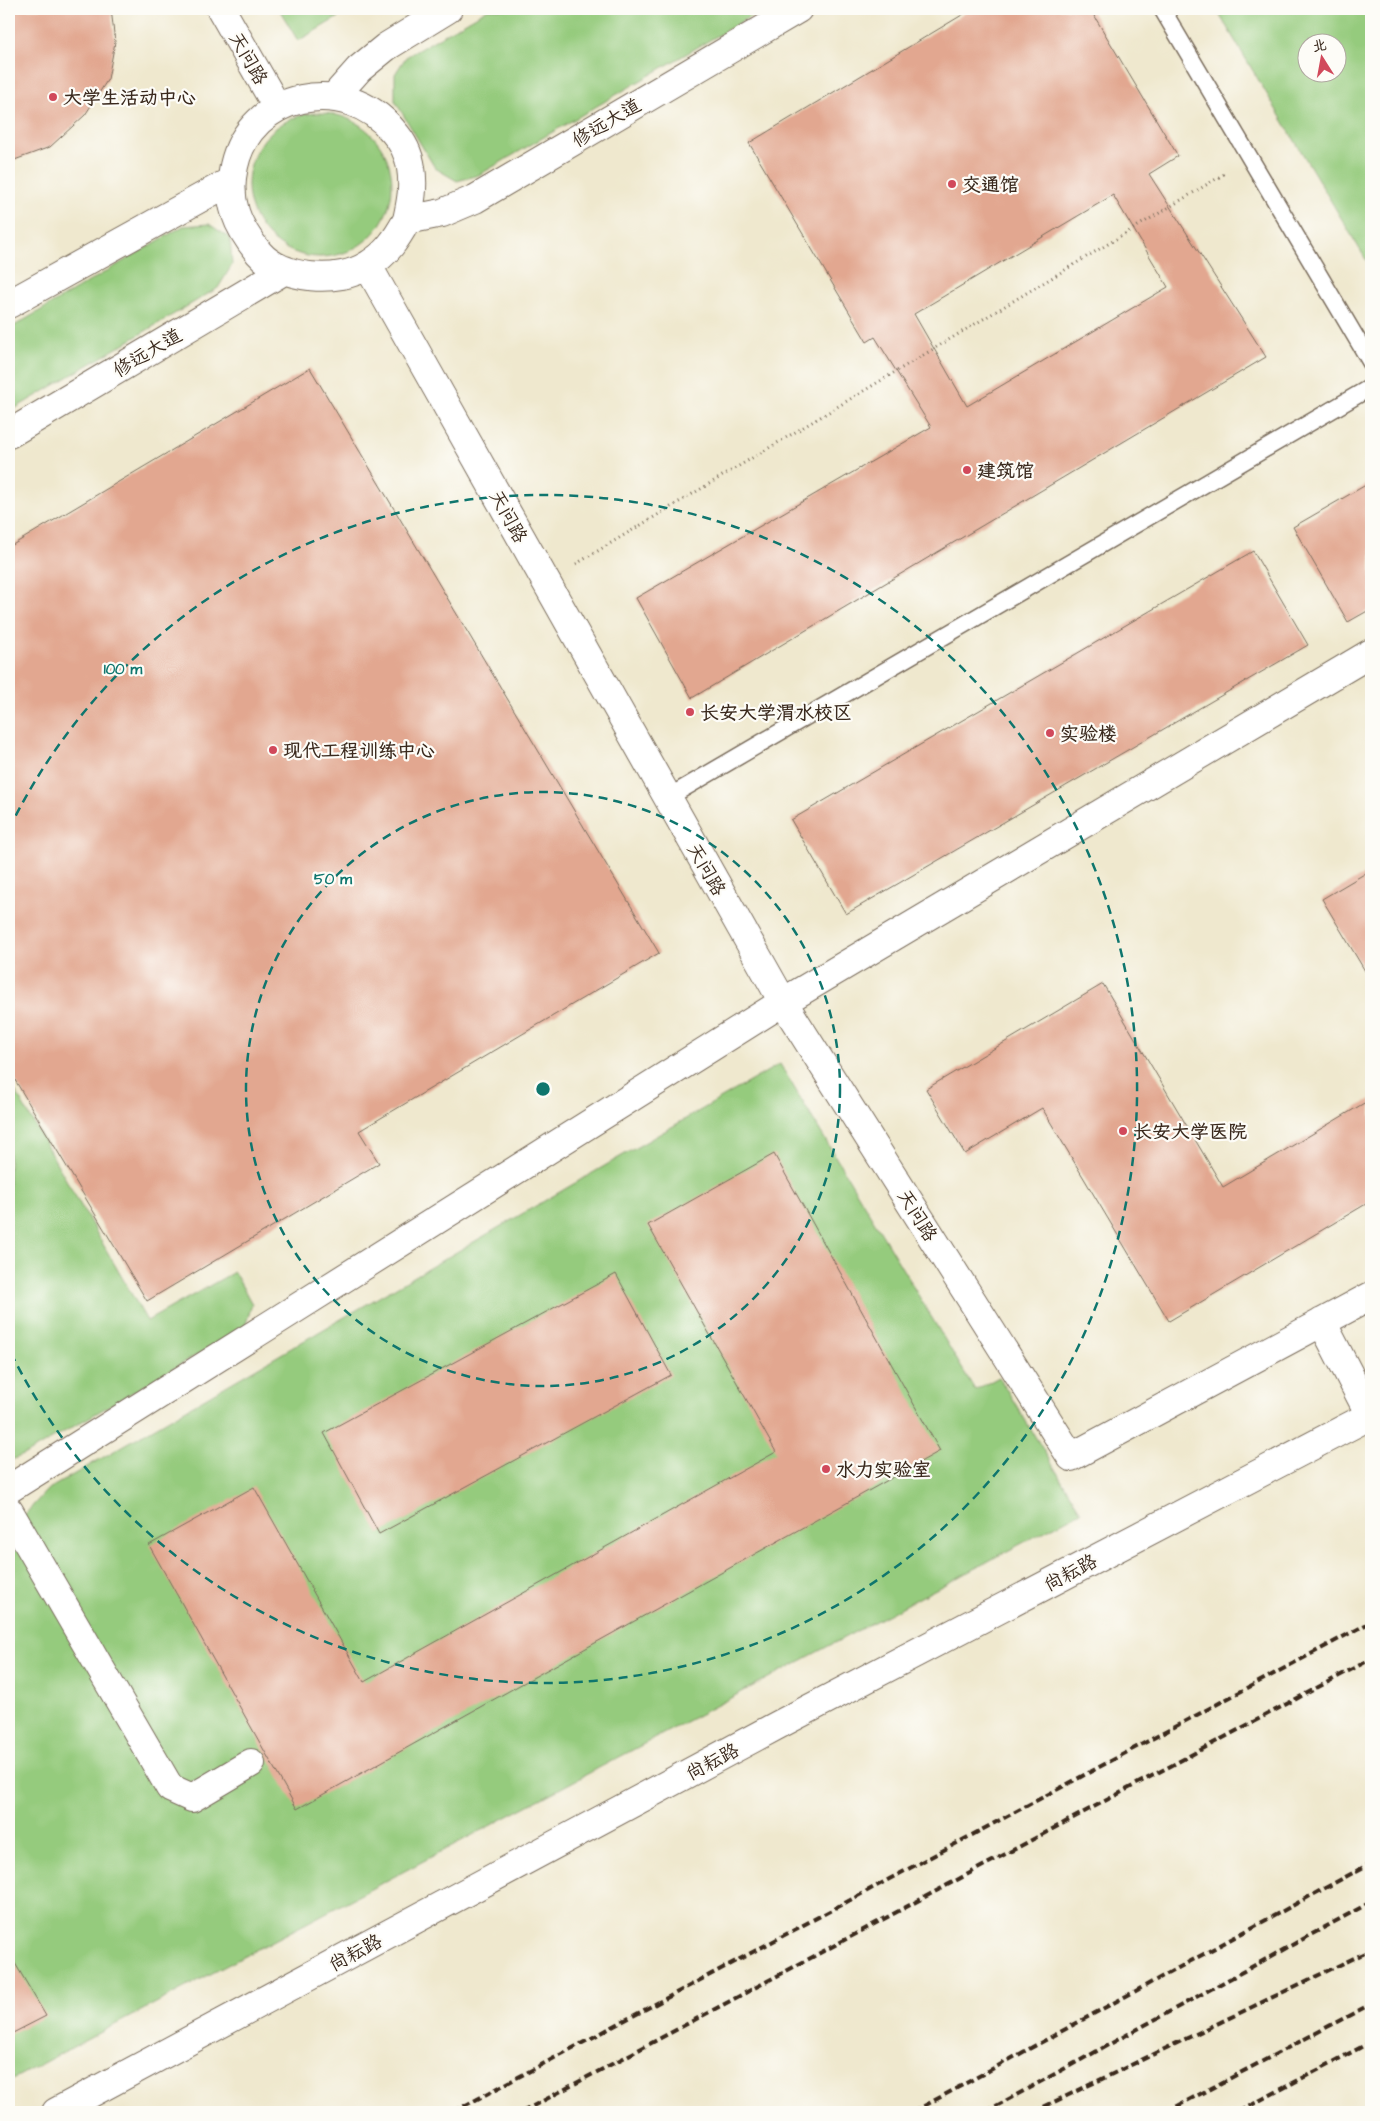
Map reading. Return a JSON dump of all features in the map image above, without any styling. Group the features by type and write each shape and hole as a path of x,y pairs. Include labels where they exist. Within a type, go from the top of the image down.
{"street":[{"name":"天问路","path":"221,9 277,107"},
{"path":"335,96 359,69 386,47 448,9"},
{"name":"修远大道","path":"407,220 442,213 475,200 798,9"},
{"path":"335,96 361,104 384,119 401,141 411,166 413,193 407,220 391,247 368,266 341,276 313,277 285,270 262,256 244,234 233,209 230,181 237,152 253,126 277,107 305,97 335,96"},
{"path":"9,304 230,181"},
{"name":"天问路","path":"368,266 782,1002 1071,1457 1322,1322"},
{"name":"修远大道","path":"9,434 285,270"},
{"path":"9,1488 782,1002 1371,653"},
{"path":"1371,1296 1322,1322 1371,1415"},
{"name":"尚耘路","path":"56,2112 778,1725 1371,1415"},
{"path":"9,1511 170,1788 192,1798 251,1763"}],"lane":[{"path":"1162,9 1371,363"},
{"path":"667,798 1371,386"}],"path":[{"path":"546,582 1251,159"}],"green space":[{"path":"279,9 352,9 298,41"},
{"path":"488,9 763,9 479,175 457,181 435,168 395,101 395,74 406,57"},
{"path":"1216,9 1371,9 1371,268"},
{"path":"320,113 347,119 371,134 386,158 392,185 386,212 371,236 347,251 320,257 293,251 269,236 254,212 248,185 254,158 269,134 293,119"},
{"path":"209,224 230,238 232,265 218,288 9,412 9,329 183,226"},
{"path":"780,1064 975,1390 999,1377 1081,1512 9,2081 9,1532 47,1490"},
{"path":"9,1080 147,1321 234,1272 252,1304 245,1327 26,1454 9,1461"}],"building":[{"name":"大学生活动中心","path":"9,9 111,9 115,42 108,79 85,115 50,147 9,162"},
{"path":"972,9 1090,9 1178,156 1149,174 1266,357 692,698 636,598 931,427 875,337 867,342 749,143","holes":["1113,195 1168,287 967,406 914,314"]},
{"name":"现代工程训练中心","path":"310,368 659,953 359,1131 379,1163 147,1301 9,1070 9,547"},
{"path":"1371,482 1371,609 1348,622 1293,527"},
{"name":"实验楼","path":"1253,551 1308,645 846,914 791,820"},
{"path":"1371,870 1371,981 1322,899"},
{"name":"长安大学医院","path":"1103,984 1223,1187 1371,1099 1371,1201 1169,1321 1042,1108 965,1154 926,1089"},
{"name":"水力实验室","path":"774,1154 940,1451 297,1809 149,1545 254,1487 364,1682 776,1452 648,1225"},
{"path":"616,1274 671,1375 379,1534 324,1433"},
{"path":"9,1953 46,2016 9,2035"}],"railway":[{"path":"453,2112 1371,1622"},
{"path":"522,2112 1371,1659"},
{"path":"913,2112 1371,1863"},
{"path":"985,2112 1371,1902"},
{"path":"1033,2112 1371,1950"},
{"path":"1166,2112 1371,2004"},
{"path":"1238,2112 1371,2042"}],"place":[{"name":"大学生活动中心","path":"53,97"},
{"name":"交通馆","path":"952,184"},
{"name":"建筑馆","path":"967,470"},
{"name":"长安大学渭水校区","path":"690,712"},
{"name":"实验楼","path":"1050,733"},
{"name":"现代工程训练中心","path":"273,750"},
{"name":"长安大学医院","path":"1123,1131"},
{"name":"水力实验室","path":"826,1469"}]}
